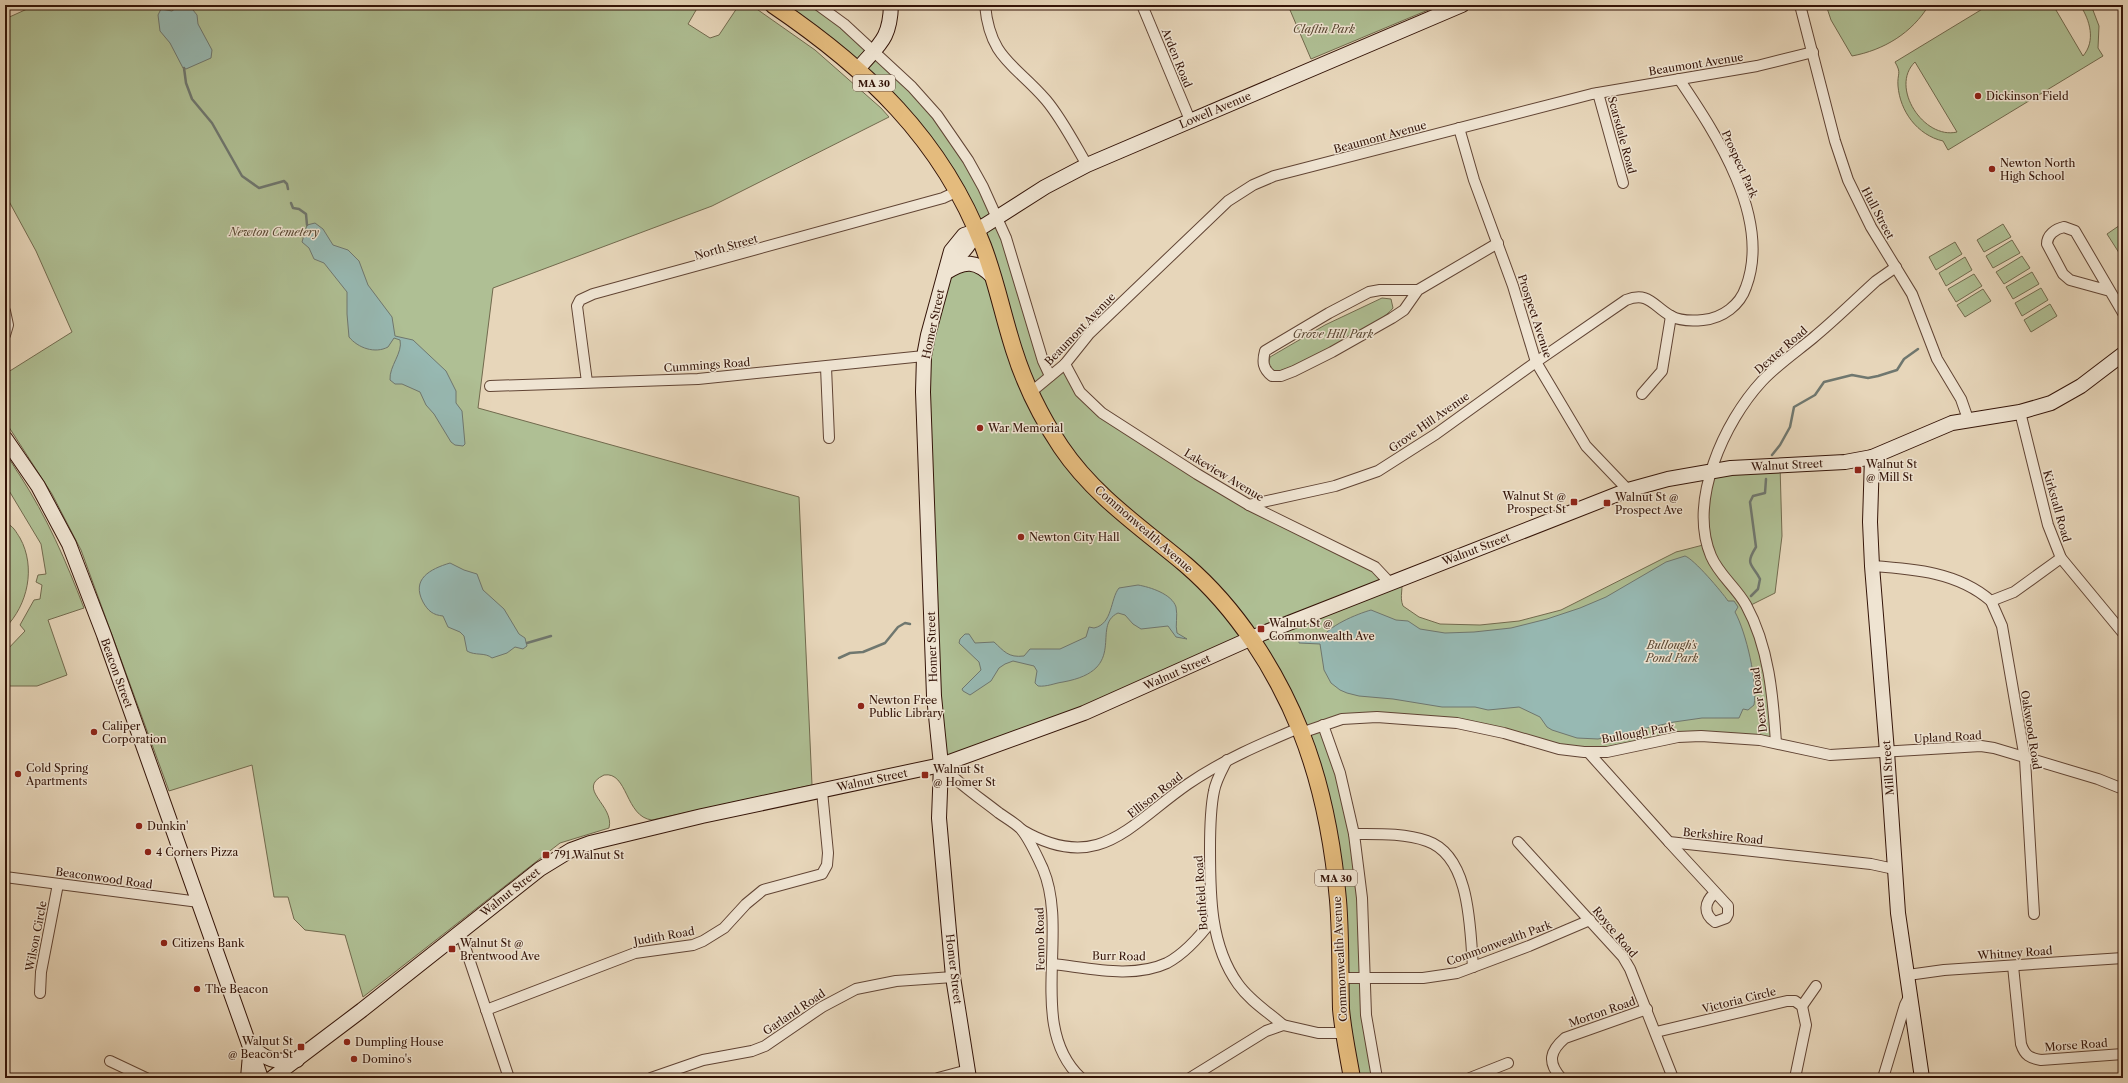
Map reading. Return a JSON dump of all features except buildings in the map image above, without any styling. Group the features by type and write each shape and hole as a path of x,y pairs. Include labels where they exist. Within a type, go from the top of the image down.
{"main road":[{"name":"Commonwealth Avenue","path":"773,5 832,46 858,69 887,97 920,135 942,164 958,191 976,231 993,277 1016,357 1030,393 1060,445 1081,473 1112,505 1204,582 1230,608 1252,638 1300,730 1319,788 1331,840 1338,901 1341,1010 1352,1078"},
{"path":"858,69 874,51 889,29 891,5"},
{"name":"Lowell Avenue","path":"976,231 1045,187 1087,165 1462,5"},
{"path":"946,269 959,257 971,242 976,231"},
{"path":"946,269 970,263 980,266 993,277"},
{"name":"Homer Street","path":"946,269 934,307 924,356 923,392 934,696 941,765 939,818 953,977 968,1074"},
{"name":"Walnut Street","path":"272,1078 540,869 571,850 590,843 681,821 941,765 1084,713 1252,638 1628,490 1668,479 1711,470 1845,462 1872,457 1933,430 1968,419 2020,412 2051,403 2072,392 2123,354"},
{"name":"Beacon Street","path":"5,438 38,486 69,544 199,902 261,1078"},
{"name":"Mill Street","path":"1872,457 1870,522 1872,566 1888,752 1894,869 1898,913 1922,1078"},
{"path":"250,1044 263,1056 271,1060 297,1060 288,1078"},
{"path":"248,1078 250,1044"}],"street":[{"path":"818,5 838,19 905,80 936,115 968,160 997,217 1015,262 1041,354 1050,376"},
{"path":"985,5 989,30 1002,56 1047,101 1087,165"},
{"name":"Arden Road","path":"1142,5 1190,120"},
{"name":"Hull Street","path":"1800,5 1835,141 1848,180 1871,227 1896,267 1917,306 1937,360 1961,399 1968,419"},
{"name":"Beaumont Avenue","path":"1030,393 1065,364 1089,334 1207,220 1228,201 1253,185 1274,176 1598,93 1679,78 1757,66 1813,52"},
{"name":"Prospect Park","path":"1602,316 1626,300 1640,296 1652,302 1671,316 1689,321 1705,320 1735,306 1744,294 1748,283 1753,258 1752,234 1748,212 1738,184 1704,116 1679,78"},
{"name":"Scarsdale Road","path":"1598,93 1623,183"},
{"name":"Prospect Avenue","path":"1459,128 1474,180 1498,243 1536,362 1586,446 1628,490"},
{"name":"North Street","path":"587,382 577,306 580,300 593,294 635,284 943,198 958,191"},
{"path":"2110,291 2074,283 2066,277 2047,244 2051,233 2064,227 2074,231 2110,291 2123,313"},
{"path":"1418,290 1380,290 1370,292 1276,344 1265,351 1263,359 1268,373 1272,376 1281,376 1332,352 1404,310 1418,290 1498,243"},
{"name":"Dexter Road","path":"1776,743 1770,680 1758,632 1746,604 1715,564 1707,546 1704,510 1711,470 1728,429 1762,381 1876,281 1896,267"},
{"path":"5,311 8,325 5,335"},
{"name":"Grove Hill Avenue","path":"1249,505 1334,486 1378,471 1436,434 1602,316"},
{"path":"1642,394 1662,371 1671,316"},
{"name":"Cummings Road","path":"490,386 698,379 924,356"},
{"name":"Lakeview Avenue","path":"1065,364 1080,392 1102,413 1197,474 1249,505 1375,567 1390,583"},
{"path":"826,367 829,438"},
{"name":"Kirkstall Road","path":"2020,412 2048,525 2061,558 2123,633"},
{"path":"1872,566 1904,569 1959,580 1978,589 1991,601 2014,592 2061,558"},
{"name":"Oakwood Road","path":"1991,601 2004,633 2015,706 2026,759 2034,914"},
{"name":"Bullough Park","path":"1300,730 1323,726 1342,719 1363,717 1437,721 1504,733 1564,750 1589,752 1614,751 1690,736 1728,736 1776,743 1830,755 1888,752"},
{"name":"Commonwealth Avenue","path":"1323,726 1340,773 1354,834 1362,898 1366,1014 1377,1078"},
{"name":"Ellison Road","path":"1021,829 1040,840 1057,846 1074,848 1110,840 1128,831 1188,784 1227,760 1300,730"},
{"name":"Upland Road","path":"1888,752 1981,746 1994,748 2026,759 2098,779 2123,789"},
{"name":"Berkshire Road","path":"1589,752 1669,842 1871,864 1894,869"},
{"name":"Bothfeld Road","path":"1227,760 1214,790 1211,806 1210,858 1213,919 1220,950 1238,985 1254,1003 1284,1025"},
{"name":"Fenno Road","path":"941,765 957,782 1021,829 1044,870 1054,919 1051,995 1058,1041 1065,1058 1081,1078"},
{"name":"Judith Road","path":"486,1010 636,953 694,944 703,941 715,936 746,904 763,890 822,874 827,865 828,853 822,791"},
{"path":"1354,834 1413,838 1428,841 1440,848 1455,866 1463,885 1467,901 1473,967"},
{"name":"Royce Road","path":"1518,842 1623,957 1630,969 1673,1078"},
{"path":"1669,842 1714,893"},
{"name":"Beaconwood Road","path":"5,877 199,902"},
{"name":"Wilson Circle","path":"40,993 41,972 58,884"},
{"name":"Burr Road","path":"1053,964 1113,970 1136,971 1152,969 1168,962 1181,953 1198,938 1213,919"},
{"name":"Commonwealth Park","path":"1341,978 1438,976 1457,973 1529,946 1590,920"},
{"path":"460,932 509,1078"},
{"name":"Whitney Road","path":"1908,975 1944,970 2123,958"},
{"name":"Morse Road","path":"2013,966 2021,1044 2024,1053 2029,1058 2041,1060 2123,1054"},
{"name":"Garland Road","path":"651,1078 703,1060 752,1051 765,1046 822,1007 856,989 896,981 953,977"},
{"path":"1795,1078 1806,1025 1802,1006 1816,986"},
{"path":"1884,1078 1905,1005 1910,994"},
{"name":"Victoria Circle","path":"1656,1032 1787,1001 1795,1001 1802,1006"},
{"name":"Morton Road","path":"1561,1078 1553,1068 1552,1057 1555,1047 1565,1038 1646,1009"},
{"path":"1190,1078 1266,1031 1284,1025 1318,1033 1344,1033"},
{"path":"110,1061 146,1078"},
{"path":"1470,1078 1508,1064"},
{"path":"938,1078 968,1074"}],"green space":[{"name":"Newton Cemetery","path":"36,5 699,5 688,24 710,38 719,35 739,5 751,5 815,50 881,108 889,117 712,206 493,288 478,408 799,497 812,785 652,820 643,817 636,811 618,780 612,776 604,775 596,780 593,786 594,792 607,812 609,828 560,843 363,997 345,935 305,930 294,919 288,897 274,897 252,765 169,791 81,550 52,494 5,421 5,374 72,332 36,251 5,194 5,19"},
{"name":"Bullough's Pond Park","path":"773,5 818,5 924,100 983,187 1050,376 1065,364 1080,392 1197,474 1375,567 1390,583 1401,578 1401,599 1403,606 1419,617 1440,624 1480,625 1519,621 1561,610 1676,552 1707,544 1711,470 1780,465 1782,536 1775,593 1747,607 1758,632 1776,743 1712,736 1599,752 1504,733 1392,717 1324,725 1348,804 1363,931 1377,1078 1352,1078 1317,781 1252,638 941,765 923,392 945,273 962,264 992,276 925,141"},
{"name":"Claflin Park","path":"1301,5 1440,5 1311,59 1290,10"},
{"path":"1826,5 1929,5 1914,24 1896,39 1886,45 1852,56 1831,20"},
{"name":"Dickinson Field","path":"1989,5 2053,5 2083,56 2089,44 2090,30 2087,17 2080,5 2091,5 2099,26 2098,48 2103,56 1948,150 1943,141 1934,138 1918,128 1906,113 1899,95 1899,71 1895,62","holes":["1915,62 1957,132 1945,132 1933,128 1922,120 1914,109 1908,97 1906,85 1908,73"]},
{"path":"2123,223 2123,259 2107,234"},
{"path":"2003,224 2011,237 1984,252 1977,240"},
{"path":"2012,240 2020,253 1993,268 1986,256"},
{"path":"1955,242 1962,254 1936,270 1929,257"},
{"path":"2022,256 2030,268 2004,284 1996,272"},
{"path":"1965,257 1972,270 1946,286 1939,273"},
{"path":"2032,272 2039,284 2013,299 2006,287"},
{"path":"1974,274 1982,286 1956,302 1948,289"},
{"path":"2041,288 2048,300 2022,316 2015,303"},
{"path":"1983,289 1991,301 1965,317 1957,305"},
{"name":"Grove Hill Park","path":"1382,298 1391,299 1393,308 1373,324 1318,355 1285,369 1275,372 1268,366 1270,357 1325,325"},
{"path":"2050,304 2057,316 2031,332 2024,320"},
{"path":"5,455 11,461 29,490 47,523 63,556 84,608 48,620 67,675 37,686 5,686 5,652 25,631 20,625 34,600 40,599 42,585 36,582 38,575 46,574 41,544 5,484"},
{"path":"5,523 16,531 20,538 28,561 28,573 24,597 13,619 5,628"}],"water":[{"path":"180,5 189,5 197,15 198,24 212,50 211,58 186,69 183,68 170,43 160,31 158,15 161,9 172,11"},
{"path":"315,223 323,229 333,245 348,250 359,261 368,285 392,317 395,336 413,340 446,371 456,391 456,403 462,411 465,444 463,446 455,445 451,442 434,414 426,405 420,392 402,384 395,384 390,380 390,375 400,350 400,340 394,338 388,347 372,350 362,347 349,337 347,292 324,263 314,259 309,248 302,242 307,225"},
{"path":"1685,556 1701,569 1728,601 1734,601 1738,607 1735,612 1747,644 1753,671 1755,696 1754,705 1748,710 1743,709 1739,718 1702,718 1674,722 1598,739 1577,738 1552,730 1547,727 1540,717 1519,707 1488,710 1475,707 1442,707 1393,699 1359,696 1347,693 1331,683 1324,670 1320,644 1299,643 1299,640 1321,640 1329,630 1336,625 1358,614 1371,610 1396,620 1408,621 1420,629 1445,633 1511,628 1547,619 1580,608 1606,597 1666,562"},
{"path":"450,563 464,570 477,574 483,590 504,609 519,634 525,638 527,646 523,649 515,647 507,653 492,658 486,655 467,651 464,636 460,632 448,627 443,616 434,614 427,608 420,594 419,587 421,581 424,576 436,568"},
{"path":"1138,585 1154,589 1174,602 1177,614 1177,633 1187,639 1176,637 1168,626 1141,629 1133,624 1125,615 1118,613 1110,619 1102,658 1096,668 1083,676 1063,682 1038,686 1035,683 1037,671 1034,666 1013,661 999,668 991,681 970,695 963,691 962,689 981,670 979,662 959,643 960,639 965,634 969,634 975,643 994,642 1004,651 1014,656 1024,656 1030,649 1060,649 1086,637 1089,627 1094,628 1105,622 1119,588"}],"waterway":[{"path":"184,68 186,83 192,99 212,123 242,176 259,188 284,181 287,184 288,189"},
{"path":"291,203 293,208 299,209 306,214 307,225"},
{"path":"1772,455 1780,445 1790,427 1794,407 1815,395 1824,382 1852,375 1868,378 1897,370 1904,359 1918,349"},
{"path":"1751,596 1758,589 1760,579 1750,562 1752,553 1756,547 1750,502 1753,496 1765,493 1766,479"},
{"path":"839,658 850,653 863,652 885,643 898,627 905,623 910,624"},
{"path":"527,643 551,636"}],"place":[{"name":"Dickinson Field","path":"1978,96"},
{"name":"Newton North High School","path":"1992,169"},
{"name":"War Memorial","path":"980,428"},
{"name":"Walnut St @ Mill St","path":"1858,470"},
{"name":"Walnut St @ Prospect St","path":"1574,502"},
{"name":"Walnut St @ Prospect Ave","path":"1607,503"},
{"name":"Newton City Hall","path":"1021,537"},
{"name":"Walnut St @ Commonwealth Ave","path":"1261,629"},
{"name":"Newton Free Public Library","path":"861,706"},
{"name":"Caliper Corporation","path":"94,732"},
{"name":"Cold Spring Apartments","path":"18,774"},
{"name":"Walnut St @ Homer St","path":"925,775"},
{"name":"Dunkin'","path":"139,826"},
{"name":"4 Corners Pizza","path":"148,852"},
{"name":"791 Walnut St","path":"546,855"},
{"name":"Citizens Bank","path":"164,943"},
{"name":"Walnut St @ Brentwood Ave","path":"452,949"},
{"name":"The Beacon","path":"197,989"},
{"name":"Dumpling House","path":"347,1042"},
{"name":"Walnut St @ Beacon St","path":"301,1047"},
{"name":"Domino's","path":"354,1059"}]}
